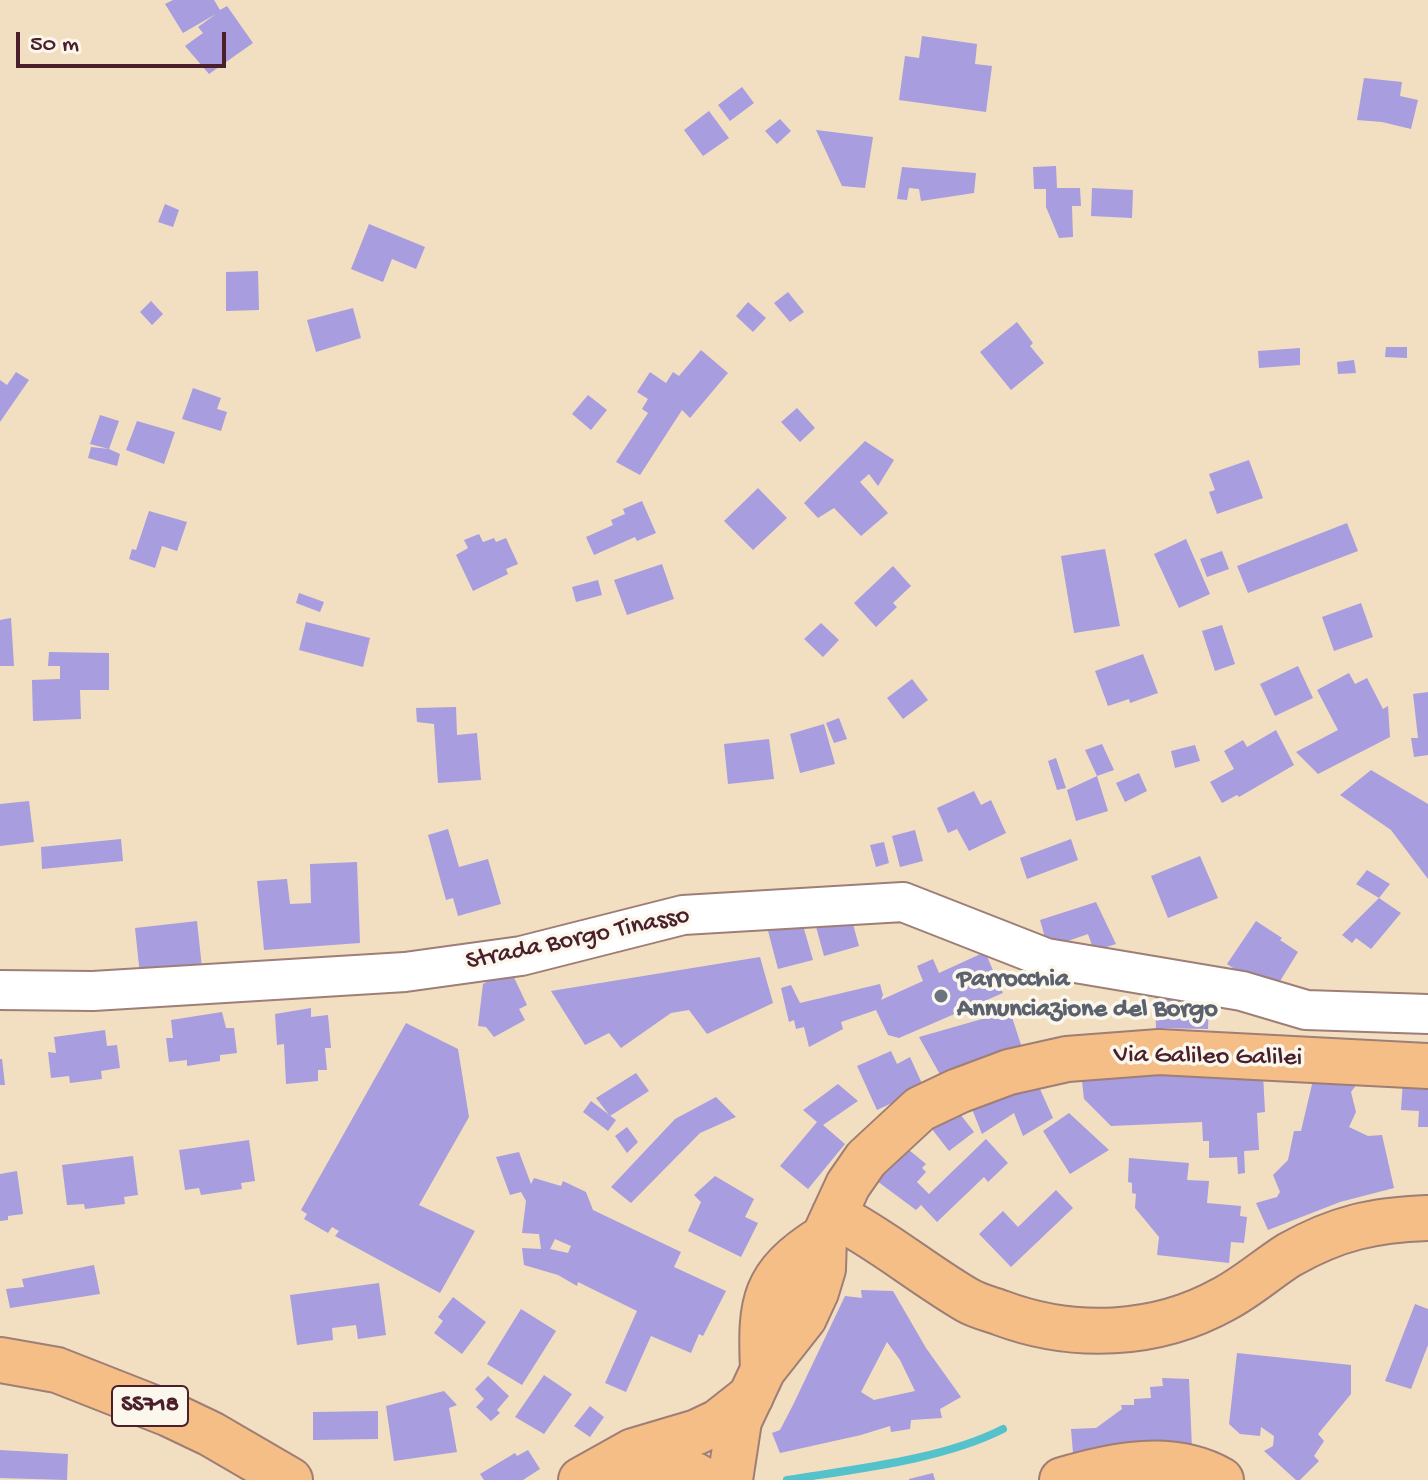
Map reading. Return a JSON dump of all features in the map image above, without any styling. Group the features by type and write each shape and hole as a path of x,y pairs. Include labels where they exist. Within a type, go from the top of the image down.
{"main road":[{"name":"Via Galileo Galilei","path":"716,1465 718,1422 766,1356 804,1318 816,1292 819,1244 848,1185 866,1159 920,1109 1009,1072 1067,1059 1159,1052 1428,1066"},
{"path":"819,1244 858,1228 969,1302 1024,1322 1084,1332 1152,1326 1186,1315 1223,1300 1300,1250 1358,1224 1428,1218"},
{"name":"SS718","path":"0,1360 57,1370 169,1414 211,1434 290,1480"},
{"path":"1062,1480 1112,1467 1164,1463 1193,1468 1221,1480"},
{"path":"583,1478 649,1466 686,1471 716,1465"}],"street":[{"name":"Strada Borgo Tinasso","path":"0,990 93,991 405,972 521,956 683,915 903,902 1046,958 1242,991 1306,1010 1428,1014"}],"building":[{"path":"173,0 214,0 220,10 227,6 253,43 209,74 185,46 203,33 198,27 216,14 183,33 165,4"},
{"path":"922,36 977,44 975,64 992,66 986,112 899,100 905,56 919,58"},
{"path":"1364,78 1402,82 1400,96 1418,100 1411,129 1357,120"},
{"path":"742,87 754,103 730,121 718,105"},
{"path":"709,111 729,138 703,156 684,130"},
{"path":"780,119 791,131 777,144 765,131"},
{"path":"816,130 873,137 865,188 842,186"},
{"path":"1056,166 1057,188 1080,188 1081,206 1072,206 1073,237 1059,238 1046,207 1046,189 1034,189 1033,167"},
{"path":"902,167 976,173 974,193 921,201 919,189 909,188 907,200 897,199"},
{"path":"1092,188 1133,190 1132,218 1091,216"},
{"path":"165,204 179,210 173,227 158,222"},
{"path":"369,224 425,247 416,269 392,259 383,282 351,269"},
{"path":"258,271 259,310 226,311 226,272"},
{"path":"788,292 804,312 790,322 774,303"},
{"path":"151,301 163,314 152,325 140,312"},
{"path":"748,302 766,318 753,332 736,316"},
{"path":"353,308 361,338 316,352 307,320"},
{"path":"1017,322 1044,363 1011,390 980,352"},
{"path":"1386,347 1407,347 1407,358 1385,357"},
{"path":"1300,348 1300,365 1259,368 1258,351"},
{"path":"701,350 728,373 690,418 682,410 640,475 616,462 648,413 642,409 648,399 637,392 650,372 666,383 673,372 679,376"},
{"path":"1354,360 1356,373 1338,374 1337,362"},
{"path":"16,372 29,380 0,422 0,380 7,385"},
{"path":"193,388 221,398 217,409 227,412 221,431 182,419"},
{"path":"588,395 607,410 591,430 572,414"},
{"path":"797,408 815,428 800,442 781,422"},
{"path":"100,415 119,421 109,449 90,444"},
{"path":"137,421 175,432 164,464 126,450"},
{"path":"865,441 894,460 878,486 869,474 860,482 888,513 861,536 834,508 818,518 804,503"},
{"path":"91,447 120,454 117,466 88,458"},
{"path":"1249,460 1263,498 1217,514 1209,492 1215,490 1209,474"},
{"path":"758,488 787,518 753,550 724,521"},
{"path":"642,501 656,533 637,541 635,537 594,555 586,537 613,525 611,520 625,514 623,509"},
{"path":"149,511 187,522 177,551 162,546 155,568 129,559 132,549 136,550"},
{"path":"1347,523 1358,551 1248,593 1237,566"},
{"path":"479,534 483,542 506,538 518,564 506,569 508,574 473,591 456,555 468,548 464,540"},
{"path":"1186,539 1210,594 1179,608 1154,554"},
{"path":"1105,549 1120,626 1074,633 1061,556"},
{"path":"1222,551 1229,569 1207,577 1200,559"},
{"path":"662,564 674,599 627,615 614,580"},
{"path":"893,566 911,586 893,603 897,607 876,627 854,603"},
{"path":"598,580 602,595 576,602 572,587"},
{"path":"299,593 324,602 320,612 296,603"},
{"path":"1361,603 1373,637 1334,651 1322,617"},
{"path":"11,618 14,666 0,666 0,620"},
{"path":"306,622 370,638 363,667 299,650"},
{"path":"821,623 839,640 823,657 804,639"},
{"path":"1222,625 1235,664 1215,671 1202,631"},
{"path":"49,652 109,653 109,690 80,690 81,719 33,721 32,680 60,679 60,666 48,666"},
{"path":"1143,654 1158,693 1130,703 1129,699 1108,706 1095,671"},
{"path":"1298,666 1313,698 1275,716 1260,684"},
{"path":"1349,673 1355,684 1367,678 1383,709 1388,706 1390,737 1318,774 1296,752 1338,730 1317,690"},
{"path":"912,679 928,700 903,719 887,698"},
{"path":"1428,692 1428,755 1414,757 1411,738 1418,738 1413,694"},
{"path":"456,707 457,735 477,733 481,780 438,783 434,724 417,722 416,708"},
{"path":"839,718 847,739 834,743 826,723"},
{"path":"824,724 835,764 800,773 790,734"},
{"path":"1276,730 1294,765 1239,797 1237,795 1222,803 1210,782 1234,769 1224,751 1243,740 1247,747"},
{"path":"769,739 774,779 728,784 724,744"},
{"path":"1102,744 1114,770 1097,776 1085,750"},
{"path":"1195,745 1200,761 1175,768 1171,751"},
{"path":"1056,758 1066,788 1057,790 1048,761"},
{"path":"1371,770 1428,804 1428,879 1391,830 1340,795"},
{"path":"1139,773 1147,791 1125,802 1116,783"},
{"path":"1097,776 1108,811 1076,821 1067,790"},
{"path":"974,791 981,805 991,800 1006,833 969,851 957,829 948,833 937,808"},
{"path":"29,801 34,842 0,846 0,804"},
{"path":"448,829 459,867 488,859 501,904 458,916 453,898 446,900 428,835"},
{"path":"915,830 923,861 900,867 892,836"},
{"path":"121,839 123,861 42,869 41,847"},
{"path":"1071,839 1078,860 1027,879 1020,858"},
{"path":"884,842 889,863 876,867 870,845"},
{"path":"1200,856 1218,898 1168,918 1151,876"},
{"path":"357,862 360,943 264,950 257,881 287,879 290,904 311,903 310,864"},
{"path":"1367,870 1390,884 1379,898 1356,884"},
{"path":"1379,898 1401,913 1371,949 1356,938 1352,943 1342,935"},
{"path":"1096,902 1116,944 1094,951 1088,934 1048,948 1040,920"},
{"path":"197,921 202,968 140,975 135,928"},
{"path":"1256,921 1298,952 1272,994 1227,964"},
{"path":"802,922 813,960 778,969 766,923"},
{"path":"815,923 853,924 859,946 824,956"},
{"name":"Parrocchia Annunciazione del Borgo","path":"985,952 1003,993 899,1038 888,1035 876,1010 841,1022 843,1029 809,1047 804,1027 796,1029 794,1020 789,1022 781,988 791,985 800,1003 880,984 881,1000 923,981 917,966 933,959 939,973"},
{"path":"760,957 773,1003 707,1034 689,1010 671,1013 621,1048 609,1033 585,1045 551,991"},
{"path":"510,969 527,1005 519,1009 525,1020 494,1037 486,1027 478,1026 483,984"},
{"path":"1155,993 1182,993 1182,1003 1209,1004 1208,1029 1156,1028"},
{"path":"311,1008 311,1017 328,1015 331,1048 325,1048 327,1070 318,1070 318,1081 286,1084 284,1044 277,1045 275,1014"},
{"path":"1010,1011 1023,1051 942,1078 919,1037"},
{"path":"222,1012 226,1028 234,1028 237,1053 220,1055 220,1061 187,1066 187,1060 169,1062 166,1038 173,1038 171,1020"},
{"path":"406,1023 458,1049 469,1117 419,1205 475,1231 440,1293 335,1236 339,1231 332,1227 328,1233 304,1219 307,1214 301,1210"},
{"path":"105,1030 107,1046 117,1045 120,1068 101,1071 102,1079 70,1083 69,1076 51,1078 48,1052 56,1053 54,1037"},
{"path":"891,1051 897,1064 910,1057 924,1088 877,1110 857,1066"},
{"path":"2,1059 5,1085 0,1085"},
{"path":"1137,1070 1137,1076 1263,1074 1265,1112 1257,1113 1259,1150 1244,1151 1245,1173 1238,1174 1237,1157 1209,1158 1209,1141 1203,1141 1202,1122 1111,1126 1084,1099 1082,1081"},
{"path":"636,1073 649,1091 610,1116 596,1098"},
{"path":"1035,1078 1053,1118 1023,1136 1014,1113 982,1134 970,1104"},
{"path":"1313,1080 1357,1084 1351,1092 1356,1112 1349,1127 1368,1136 1382,1135 1394,1188 1340,1202 1268,1230 1256,1203 1277,1197 1280,1192 1273,1175 1288,1160 1294,1131 1301,1131"},
{"path":"1403,1081 1428,1082 1428,1127 1418,1127 1419,1111 1401,1110"},
{"path":"838,1084 858,1101 823,1125 845,1144 808,1189 780,1166 817,1122 803,1110"},
{"path":"716,1097 736,1117 700,1133 631,1203 611,1187 675,1119"},
{"path":"591,1101 616,1120 608,1131 583,1112"},
{"path":"953,1105 974,1132 949,1151 928,1124"},
{"path":"1069,1113 1109,1150 1070,1174 1043,1131"},
{"path":"627,1127 638,1142 627,1153 615,1136"},
{"path":"986,1139 1008,1163 988,1182 984,1177 937,1222 921,1205 916,1210 877,1181 909,1150 926,1164 922,1168 926,1172 917,1182 929,1194"},
{"path":"249,1140 255,1181 241,1183 242,1189 201,1195 199,1188 185,1190 179,1150"},
{"path":"519,1152 531,1184 534,1178 561,1186 563,1181 586,1192 593,1210 681,1252 674,1267 726,1291 691,1353 651,1336 626,1392 605,1383 637,1311 578,1282 577,1286 558,1275 524,1265 522,1248 541,1249 539,1234 522,1233 526,1201 521,1192 510,1195 496,1157","holes":["555,1239 571,1246 568,1253 550,1249"]},
{"path":"133,1156 138,1195 124,1197 125,1204 85,1209 84,1204 67,1205 62,1165"},
{"path":"1129,1158 1189,1163 1187,1180 1209,1181 1207,1203 1241,1206 1240,1216 1247,1217 1244,1243 1231,1242 1229,1263 1157,1255 1159,1237 1135,1208 1136,1194 1132,1193 1132,1183 1128,1182"},
{"path":"17,1171 23,1214 8,1216 8,1220 0,1221 0,1174"},
{"path":"715,1176 754,1199 745,1217 758,1223 741,1257 688,1231 701,1202 694,1195"},
{"path":"1056,1190 1073,1208 1011,1267 979,1234 1003,1211 1018,1227"},
{"path":"94,1265 100,1294 10,1308 6,1289 24,1287 22,1279"},
{"path":"379,1283 386,1335 358,1339 356,1325 332,1328 333,1340 297,1345 290,1295"},
{"path":"861,1290 893,1291 926,1348 961,1397 940,1409 942,1418 911,1420 910,1429 891,1432 890,1426 780,1453 772,1433 780,1430 845,1296 862,1298","holes":["887,1342 915,1391 874,1400 861,1392"]},
{"path":"453,1297 486,1322 462,1354 434,1333 443,1321 438,1317"},
{"path":"1415,1304 1428,1309 1428,1345 1411,1389 1385,1381"},
{"path":"521,1309 556,1331 522,1385 487,1364"},
{"path":"1237,1353 1351,1365 1351,1394 1318,1434 1324,1441 1314,1456 1319,1461 1300,1480 1296,1480 1264,1451 1273,1446 1274,1436 1261,1427 1260,1436 1240,1434 1229,1424"},
{"path":"544,1375 572,1394 544,1434 515,1417"},
{"path":"488,1376 509,1396 497,1410 500,1413 491,1421 476,1407 484,1399 475,1389"},
{"path":"1162,1378 1189,1379 1192,1448 1073,1453 1071,1429 1096,1428 1122,1409 1121,1405 1134,1405 1134,1399 1151,1398 1150,1387 1163,1386"},
{"path":"444,1391 457,1405 449,1408 457,1452 394,1461 386,1406"},
{"path":"590,1406 604,1417 590,1437 574,1426"},
{"path":"378,1411 378,1439 313,1440 313,1412"},
{"path":"0,1450 68,1454 67,1480 0,1478"},
{"path":"528,1450 540,1469 523,1480 484,1480 480,1474 515,1453 517,1456"},
{"path":"933,1473 935,1480 909,1480 909,1479"}],"waterway":[{"path":"787,1480 926,1456 979,1440 1003,1429"}],"place":[{"name":"Parrocchia Annunciazione del Borgo","path":"941,996"}]}
